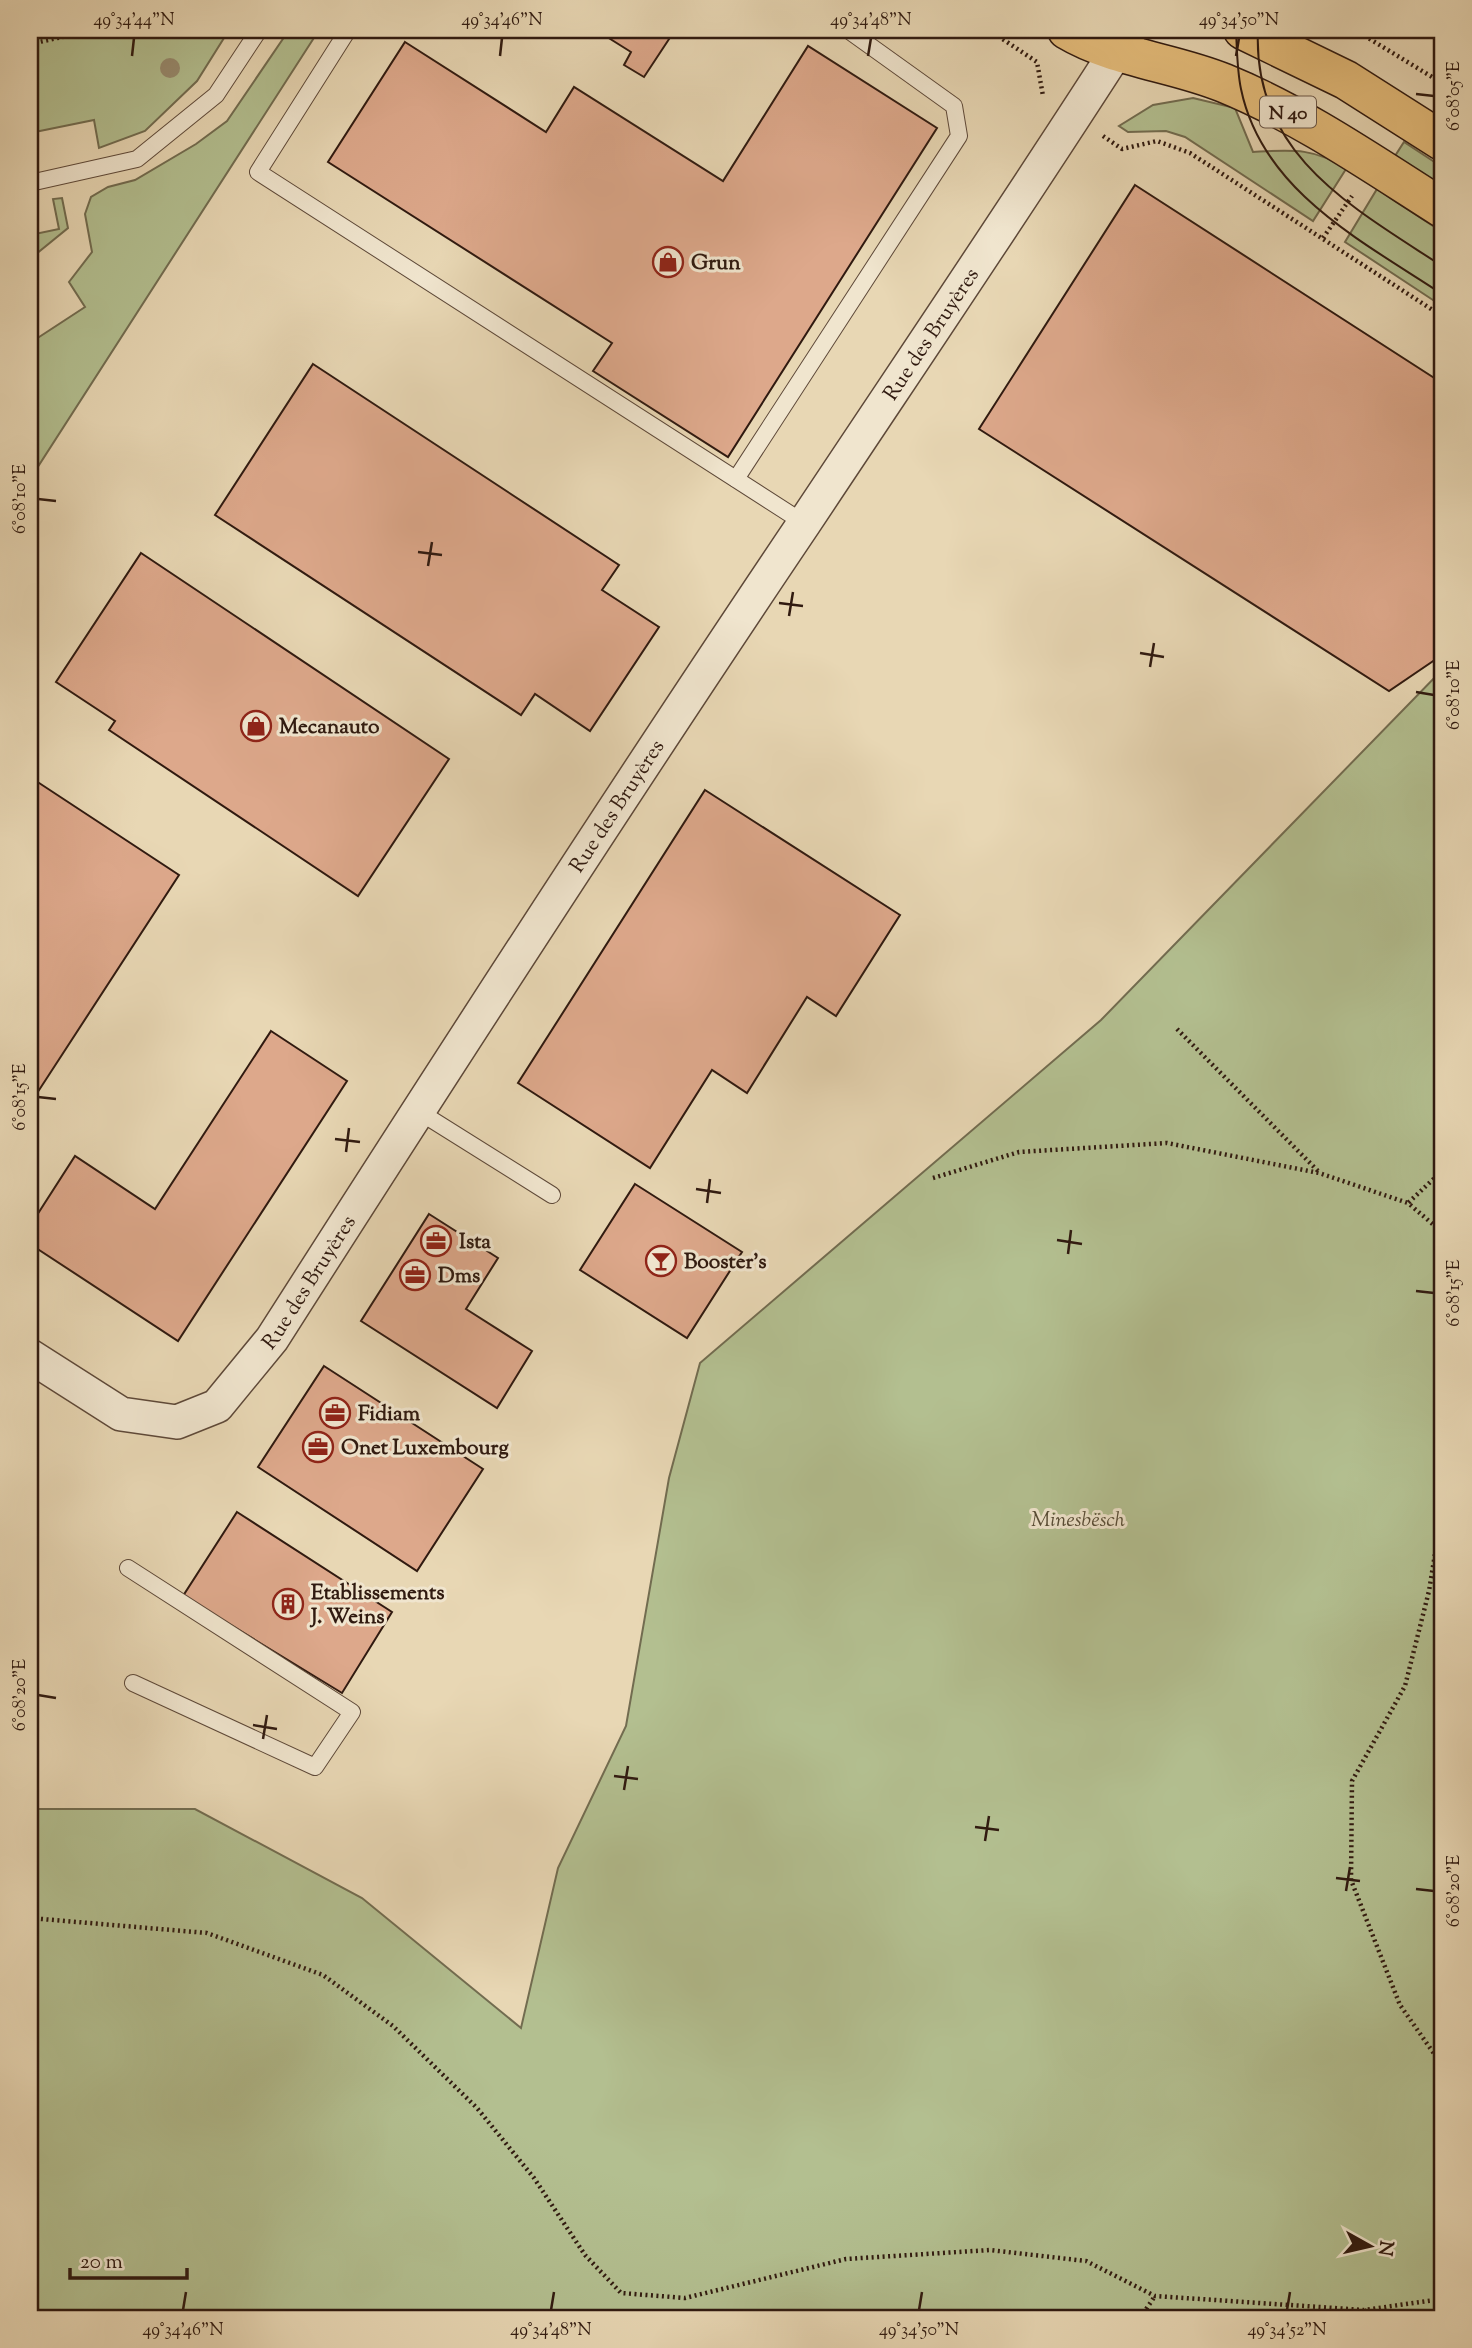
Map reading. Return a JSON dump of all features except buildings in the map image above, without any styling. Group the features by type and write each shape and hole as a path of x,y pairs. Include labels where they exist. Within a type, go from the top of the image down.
{"main road":[{"name":"N 40","path":"1067,30 1123,40 1268,102 1442,208"},
{"name":"N 40","path":"1243,30 1346,80 1442,141"}],"street":[{"name":"Rue des Bruyères","path":"30,1356 121,1414 177,1422 217,1406 272,1339 418,1111 804,523 941,322 1123,40"}],"lane":[{"path":"30,183 137,159 216,95 258,30"},
{"path":"348,30 258,172 804,523"},
{"path":"736,479 959,136 954,106 848,30"},
{"path":"418,1111 552,1195"},
{"path":"128,1568 352,1712 315,1767 133,1683"}],"path":[{"path":"30,44 94,30"},
{"path":"989,30 1037,62 1042,96"},
{"path":"1355,30 1442,83"},
{"path":"1107,140 1122,149 1157,141 1190,153 1442,316"},
{"path":"1177,1029 1319,1173"},
{"path":"933,1178 1019,1153 1167,1143 1319,1173 1408,1203 1442,1232"},
{"path":"1408,1203 1442,1171"},
{"path":"1442,1511 1429,1591 1405,1686 1352,1781 1351,1880 1401,2005 1442,2065"},
{"path":"30,1918 207,1933 323,1975 393,2025 477,2108 534,2178 585,2255 621,2293 685,2298 846,2259 990,2250 1086,2261 1155,2296 1364,2310 1442,2299"},
{"path":"1140,2318 1155,2296"},
{"path":"1364,2310 1373,2318"}],"green space":[{"path":"30,30 125,30 126,35 150,30 229,30 197,81 145,131 99,148 94,120 30,133"},
{"path":"289,30 319,30 30,479 30,343 85,307 69,282 92,252 85,214 91,197 108,187 135,180 196,144 227,121"},
{"path":"1193,98 1235,108 1253,152 1312,153 1346,169 1313,221 1185,137 1166,131 1128,132 1119,126 1153,105"},
{"path":"1404,142 1442,167 1442,186 1395,156"},
{"path":"1377,189 1442,232 1442,306 1345,242"},
{"path":"62,198 68,228 30,259 30,235 59,229 53,199"},
{"name":"Minesbësch","path":"1442,670 1442,2318 30,2318 30,1809 195,1809 362,1898 521,2028 558,1868 626,1726 669,1478 700,1363 1101,1020"}],"tram line":[{"path":"1236,30 1241,89 1252,125 1270,157 1293,185 1319,210 1442,294"},
{"path":"1258,30 1260,73 1272,111 1290,144 1314,172 1343,198 1374,222 1442,266"}],"place":[{"name":"Grun","path":"668,262"},
{"name":"Mecanauto","path":"256,726"},
{"name":"Ista","path":"436,1241"},
{"name":"Booster's","path":"661,1261"},
{"name":"Dms","path":"415,1275"},
{"name":"Fidiam","path":"335,1413"},
{"name":"Onet Luxembourg","path":"318,1447"},
{"name":"Etablissements J. Weins","path":"288,1604"}]}
